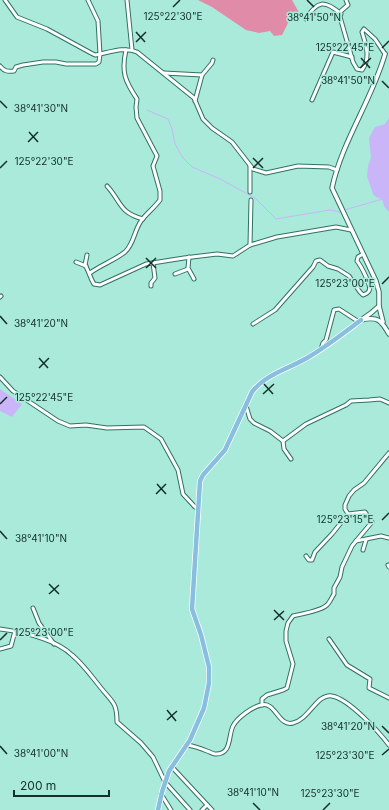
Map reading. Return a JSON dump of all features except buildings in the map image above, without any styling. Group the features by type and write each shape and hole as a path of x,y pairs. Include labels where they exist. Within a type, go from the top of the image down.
{"main road":[{"path":"158,810 165,782 172,767 186,745 204,708 209,683 209,667 201,635 192,609 200,481 202,475 225,450 252,392 264,379 307,358 360,321"}],"street":[{"path":"5,0 17,17 47,29 91,53 100,54 126,50 137,52 194,98 203,119 212,128 232,142 250,166 257,171 266,173 298,166 329,167 337,170"},
{"path":"0,66 4,71 9,72 14,71 16,67 42,62 90,65 99,62 98,21 88,0"},
{"path":"127,0 132,50"},
{"path":"340,14 341,11 348,5 346,0"},
{"path":"306,19 315,6 324,3 330,4 340,14 345,37 357,69 362,70 367,64 367,54 362,32 364,30 375,39 385,54 372,92 353,130 337,170 332,188 376,281 383,323 389,334"},
{"path":"90,273 98,266 125,252 143,219 160,200 160,191 153,166 157,156 137,118 137,100 126,80 123,66 126,50"},
{"path":"312,100 334,52 352,57"},
{"path":"195,101 202,75 212,64 213,60"},
{"path":"164,73 202,75"},
{"path":"250,166 250,192"},
{"path":"107,186 115,194 120,205 126,212 143,219"},
{"path":"250,245 251,200"},
{"path":"87,255 86,266 90,273 91,279 94,284 100,285 146,264 217,254 233,256 250,245 277,237 336,227 351,230"},
{"path":"254,324 275,310 313,267 316,261 320,260 328,266 350,276 360,292 363,294 367,293 369,291 369,287 364,272 357,261 363,254"},
{"path":"190,257 188,269 194,279"},
{"path":"76,262 86,266"},
{"path":"151,286 151,283 155,278 153,263"},
{"path":"175,274 188,269"},
{"path":"360,321 379,306"},
{"path":"321,349 326,340 334,310 339,309 360,321 375,318 383,323"},
{"path":"0,377 13,391 70,426 86,425 107,428 144,426 161,439 178,470 183,494 195,507 198,508"},
{"path":"283,441 306,424 346,405 351,401 380,399 389,403"},
{"path":"246,406 250,419 254,423 270,431 283,441 284,449 291,459"},
{"path":"348,514 345,509 345,505 348,496 364,483 389,453"},
{"path":"262,705 262,699 267,695 287,688 293,664 286,641 286,631 290,619 292,616 323,607 328,604 334,594 334,588 352,546 372,522 365,512 348,514 315,552 312,560 306,556"},
{"path":"356,541 381,536 389,538"},
{"path":"363,550 366,540"},
{"path":"33,608 40,623 54,644"},
{"path":"0,629 31,635 60,646 72,654 113,700 117,712 117,722 141,743 153,757 165,782 190,810"},
{"path":"0,649 11,646 15,631"},
{"path":"328,639 347,665 370,679 369,688 389,698"},
{"path":"186,745 194,746 215,754 223,753 229,745 230,733 233,726 242,715 262,705 267,705 281,720 292,723 298,721 320,699 326,696 332,696 344,702 360,714 389,745"},
{"path":"172,767 212,810"},
{"path":"161,794 171,810"},
{"path":"202,810 207,805"}],"shaded area":[{"path":"198,0 292,0 301,16 300,17 294,11 282,35 274,36 270,31 259,33 246,30 212,7"},
{"path":"389,118 389,212 384,206 382,199 373,194 367,176 371,158 369,138 375,127 385,124"},
{"path":"0,389 22,404 12,417 0,411"}],"waterway":[{"path":"147,110 168,119 175,144 183,158 192,167 220,179 255,198 276,219 330,210 340,212"},
{"path":"344,210 383,199"}]}
